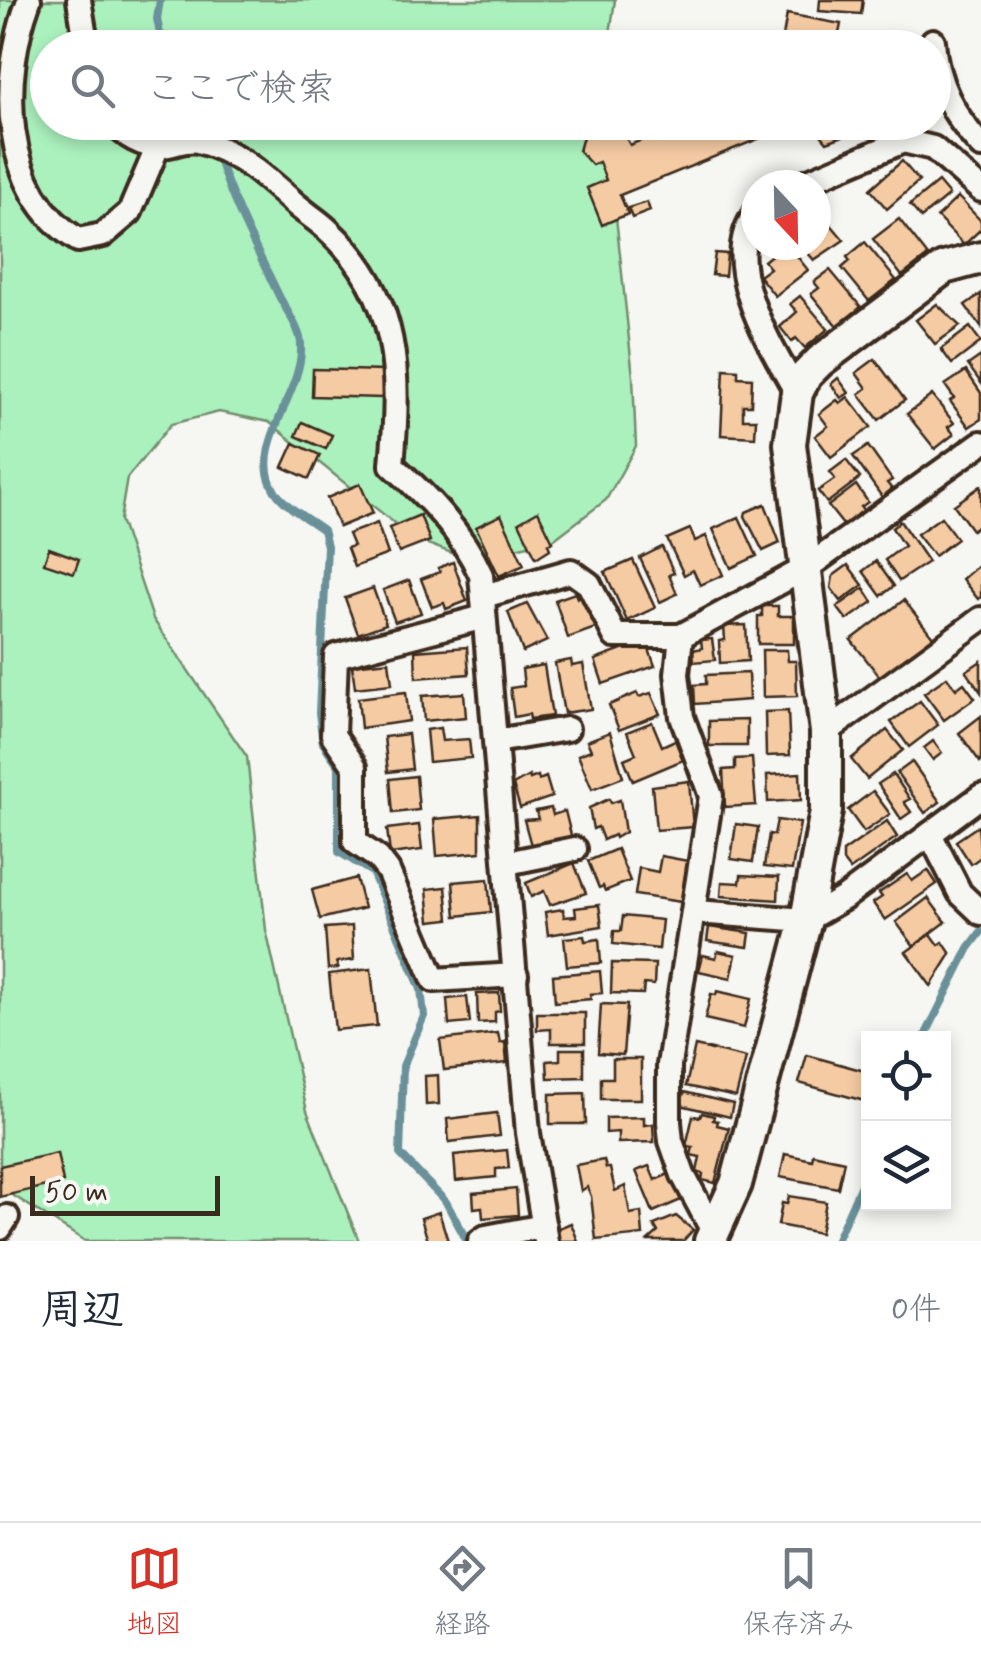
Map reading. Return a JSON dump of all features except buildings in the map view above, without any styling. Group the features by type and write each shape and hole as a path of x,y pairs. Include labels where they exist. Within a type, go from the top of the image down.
{"street":[{"path":"29,0 15,33 6,120 38,208 58,228 78,240 103,236 130,212 158,146"},
{"path":"79,0 84,30"},
{"path":"951,105 981,146"},
{"path":"139,140 158,146 192,140 226,150 254,168 330,232 350,255 384,312 393,345 398,393 392,465 471,552 482,576 528,1133 545,1233 483,1239"},
{"path":"831,171 903,141 933,148 981,190"},
{"path":"741,255 762,330 797,393"},
{"path":"712,1237 736,1184 806,920 826,811 826,732 790,444 797,393 820,361 944,268 981,258"},
{"path":"516,975 434,980 388,870 355,842 355,767 334,735 336,656 484,606 571,571 588,584 615,636 681,636 808,567 981,444"},
{"path":"826,732 981,618"},
{"path":"681,636 678,674 682,717 711,796 669,1065 669,1122 671,1141 683,1174 712,1237"},
{"path":"496,741 567,729"},
{"path":"695,912 806,920 844,898 981,796"},
{"path":"930,834 960,893 981,913"},
{"path":"507,863 575,850"}],"green space":[{"path":"0,0 615,0 611,30 30,30 30,140 608,140 633,377 636,446 606,500 553,540 465,558 414,539 269,422 219,412 171,424 127,478 120,520 153,619 247,757 266,930 307,1111 359,1241 85,1241 0,1187"}],"waterway":[{"path":"159,30 160,0"},
{"path":"218,156 246,227 300,339 300,363 272,438 268,474 280,497 323,530 327,546 319,713 323,743 339,766 339,852 372,872 421,989 424,1016 403,1066 400,1154 446,1202 467,1241"},
{"path":"928,1031 981,932"},
{"path":"836,1241 861,1185"}]}
